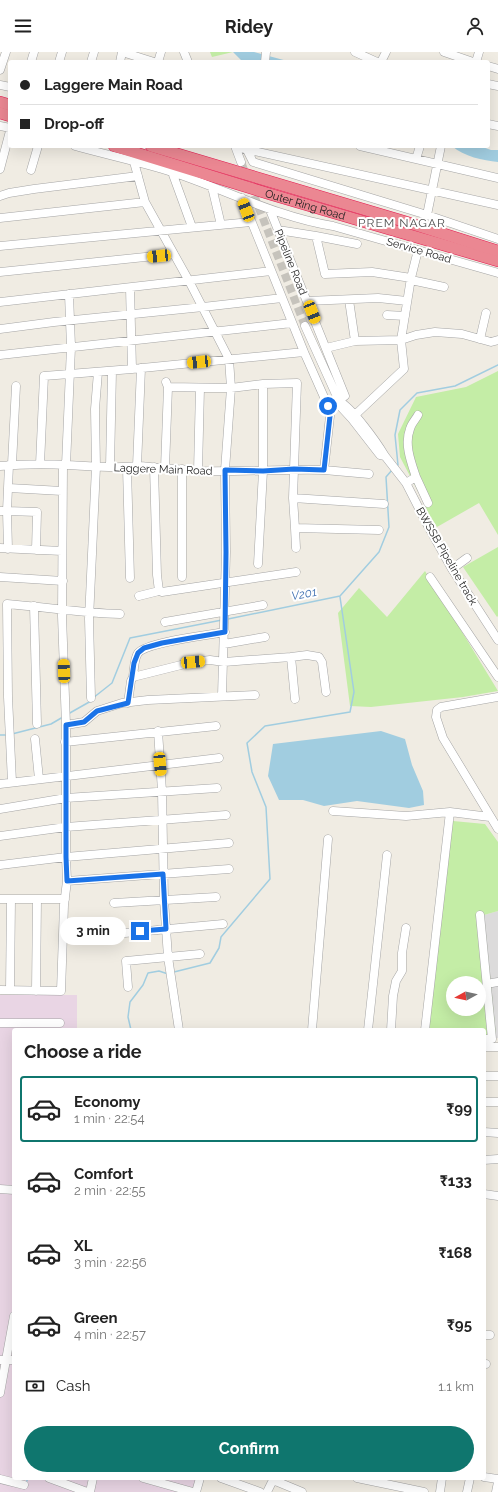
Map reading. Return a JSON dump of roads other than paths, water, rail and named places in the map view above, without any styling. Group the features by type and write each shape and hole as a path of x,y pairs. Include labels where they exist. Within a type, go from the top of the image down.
{"highway":[{"name":"Outer Ring Road","path":"119,148 173,168 485,263 498,261"},
{"name":"Outer Ring Road","path":"158,148 498,250"}],"street":[{"path":"0,70 6,52"},
{"path":"122,52 132,53 148,60"},
{"path":"356,52 373,60"},
{"path":"444,52 469,60"},
{"path":"0,169 8,139"},
{"path":"31,170 37,148"},
{"name":"Service Road","path":"82,148 134,162 173,168 212,187 270,210 309,222 333,226 418,250 485,263 498,272"},
{"path":"237,148 242,162"},
{"path":"242,148 432,189 498,205"},
{"path":"376,148 395,150 416,159 498,178"},
{"path":"416,159 419,148"},
{"path":"427,215 441,148"},
{"path":"247,150 253,162 427,215 498,239"},
{"path":"134,162 145,202 217,332 229,359 231,388 225,470 226,583 222,696"},
{"path":"173,168 192,227"},
{"path":"0,196 9,192 138,176"},
{"path":"212,187 221,225"},
{"path":"242,198 292,324 328,406 330,416 324,470"},
{"path":"0,218 145,202"},
{"name":"Pipeline Road","path":"270,210 345,396 339,401"},
{"path":"0,246 251,222"},
{"path":"278,230 357,244"},
{"path":"316,236 325,274 372,272 444,287"},
{"path":"355,415 404,370 401,340 411,279 418,250"},
{"path":"0,272 174,254"},
{"path":"0,302 271,271"},
{"path":"130,288 132,370"},
{"path":"0,990 61,991 67,881 62,491 71,374 69,294"},
{"path":"0,329 70,320 282,298"},
{"path":"307,301 378,298 407,301"},
{"path":"349,300 354,341"},
{"path":"480,339 486,314"},
{"path":"387,315 405,316"},
{"path":"0,355 292,324"},
{"path":"305,326 340,406 380,455 384,456"},
{"path":"326,348 354,341 401,340 416,335 435,332 462,334 490,342 498,340"},
{"path":"40,464 44,376 132,370 304,352"},
{"path":"137,466 141,368"},
{"path":"110,467 112,371"},
{"path":"91,698 90,613 98,372"},
{"path":"165,468 167,384 200,388 231,388 263,384 296,383 293,498 296,548"},
{"path":"258,564 263,471 263,384"},
{"path":"16,386 9,488 4,511 4,548 62,551"},
{"path":"198,471 200,388"},
{"path":"328,406 339,401"},
{"path":"339,401 345,404 355,415 384,456"},
{"path":"418,415 409,429 409,456 428,503"},
{"name":"BWSSB Pipeline track","path":"384,456 398,471 406,483 452,569 498,640"},
{"name":"Laggere Main Road","path":"0,466 40,464 127,468 137,466 198,471 263,471 294,469 369,474"},
{"path":"154,467 157,575 159,591"},
{"path":"127,468 130,578"},
{"path":"182,469 182,577"},
{"path":"406,483 416,476"},
{"path":"9,488 62,491"},
{"path":"293,498 384,504"},
{"path":"4,511 37,512 36,550"},
{"path":"294,528 379,530"},
{"path":"452,569 467,558"},
{"path":"139,596 159,591 162,592 296,572"},
{"path":"0,577 62,581"},
{"path":"430,577 498,677"},
{"path":"12,782 8,697 7,604 90,613 120,614"},
{"path":"165,622 262,605"},
{"path":"34,606 37,724"},
{"path":"128,703 134,663 138,653 144,648 162,643 225,632"},
{"path":"224,644 264,637"},
{"path":"133,677 193,662 210,660 224,662 314,655 319,657 322,662 326,692"},
{"path":"291,657 295,699"},
{"path":"65,719 84,722 97,711 128,703 255,695"},
{"path":"498,697 441,707 437,710 436,714 443,738 498,829"},
{"path":"66,742 216,726"},
{"path":"158,731 162,791 162,848 166,929 168,957 179,1028"},
{"path":"35,739 39,779"},
{"path":"0,784 219,758"},
{"path":"0,809 66,798 216,788"},
{"path":"333,811 406,816 450,812 490,817"},
{"path":"425,1028 450,812"},
{"path":"0,836 66,827 226,815"},
{"path":"312,1028 328,839"},
{"path":"0,864 229,843"},
{"path":"368,1028 387,854"},
{"path":"67,881 229,869"},
{"path":"114,903 216,897"},
{"path":"10,990 11,898"},
{"path":"0,899 65,899"},
{"path":"36,991 37,899"},
{"path":"480,915 492,1039 486,1039"},
{"path":"114,934 223,924"},
{"path":"391,1028 393,996 396,981 402,971 402,953 406,928"},
{"path":"128,987 126,962 200,954"},
{"path":"0,1023 60,1023"},
{"path":"486,1047 498,1046"},
{"path":"486,1076 498,1076"},
{"path":"486,1102 498,1102"},
{"path":"486,1132 498,1133"},
{"path":"486,1160 498,1159"},
{"path":"0,1189 12,1190"},
{"path":"486,1194 498,1196"},
{"path":"0,1393 12,1329"},
{"path":"486,1478 498,1481 496,1492"},
{"path":"0,1479 24,1485"},
{"path":"55,1480 88,1492 92,1480"},
{"path":"150,1480 194,1492 199,1480"},
{"path":"267,1492 273,1480"},
{"path":"275,1480 302,1492"},
{"path":"367,1480 424,1492"},
{"path":"440,1492 442,1480"},
{"path":"467,1492 470,1480"},
{"path":"243,1481 260,1492"}],"water":[{"path":"233,52 254,52 284,60 241,60"},
{"path":"454,148 486,148 498,150 498,162 480,159"},
{"path":"381,731 405,739 412,765 423,791 424,805 409,808 357,801 324,806 303,800 279,800 268,776 273,744"}],"waterway":[{"name":"V201","path":"396,466 398,465 395,435 400,410 417,393 455,386 498,365"},
{"name":"V201","path":"228,619 340,596 379,552 389,527 386,477 392,470"},
{"path":"174,972 210,963 219,948 221,937 270,879 266,807 252,772 247,743 265,726 350,712 354,692 340,597"},
{"name":"V201","path":"93,698 112,683 130,638 222,620"},
{"name":"V201","path":"68,714 91,701"},
{"name":"V201","path":"12,734 51,724 63,717"},
{"name":"V201","path":"0,735 6,735"},
{"path":"131,1028 128,1017 130,1002 143,985 148,973 159,971 168,974"}],"tunnel":[{"path":"241,162 305,326"}],"district":[{"name":"PREM NAGAR","path":"402,223"}]}
